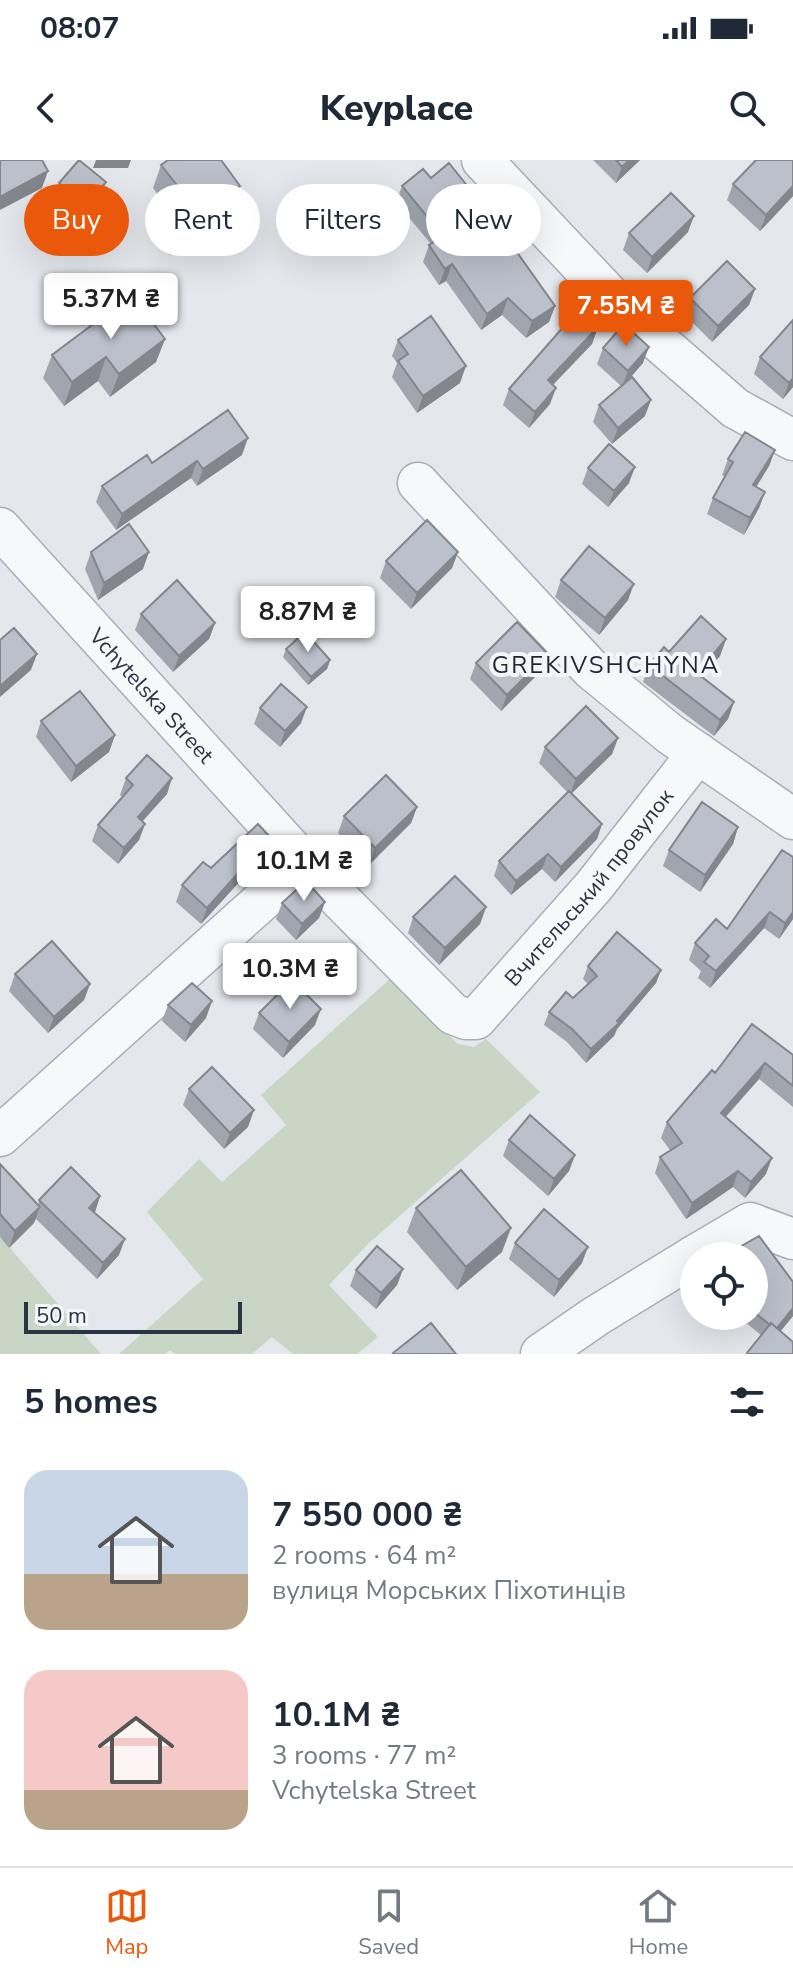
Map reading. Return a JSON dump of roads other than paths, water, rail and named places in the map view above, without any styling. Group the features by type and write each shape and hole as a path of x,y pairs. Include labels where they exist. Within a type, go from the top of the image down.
{"street":[{"path":"482,160 628,315 735,408 793,440"},
{"path":"418,483 591,669 670,734 793,819"},
{"name":"Vchytelska Street","path":"0,528 304,863 453,1014 476,1019"},
{"name":"Вчительський провулок","path":"476,1019 594,886 698,753"},
{"path":"0,1136 304,863"},
{"path":"718,1242 750,1223 793,1239"},
{"path":"541,1354 680,1265"}],"district":[{"name":"GREKIVSHCHYNA","path":"606,665"}]}
